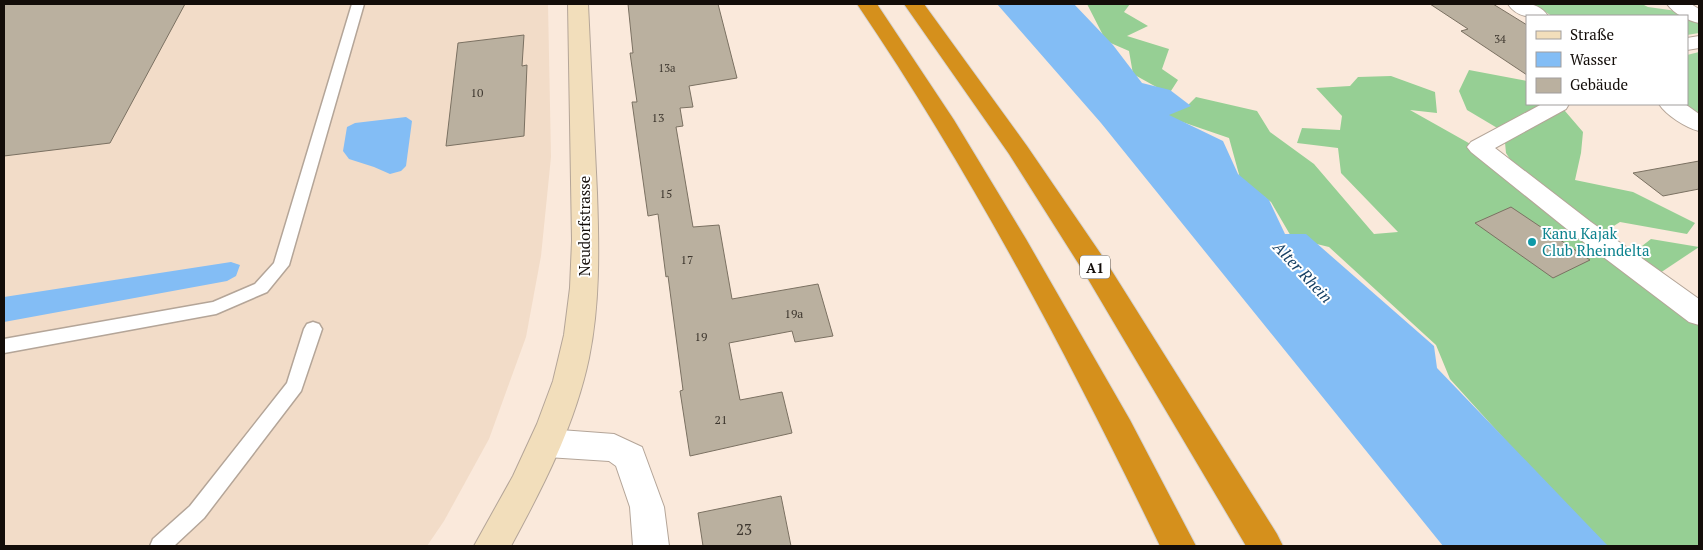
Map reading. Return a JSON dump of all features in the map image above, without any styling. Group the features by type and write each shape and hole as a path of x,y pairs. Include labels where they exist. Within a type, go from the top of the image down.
{"highway":[{"path":"867,4 923,89 979,180 1057,315 1178,546"},
{"name":"A1","path":"914,4 1019,151 1095,267 1264,546"}],"main road":[{"name":"Neudorfstrasse","path":"492,546 521,496 547,443 568,380 579,330 585,235 578,4"}],"street":[{"path":"1518,4 1536,15"},
{"path":"1676,4 1699,17"},
{"path":"1556,105 1479,147 1582,228 1699,314"},
{"path":"1671,105 1699,124"},
{"path":"547,443 614,448 630,456 647,507 651,546"}],"lane":[{"path":"4,346 216,308 261,288 281,265 358,4"},
{"path":"160,546 197,512 295,386 313,329"}],"shaded area":[{"path":"4,4 548,4 551,157 541,256 526,337 489,439 444,521 427,546 4,546"}],"green space":[{"path":"1087,4 1130,4 1124,12 1148,26 1127,36 1169,49 1162,69 1178,80 1169,94 1133,74 1129,51 1106,41"},
{"path":"1532,4 1642,4 1648,7 1684,12 1699,21 1699,33 1688,35 1688,15 1550,15"},
{"path":"1699,52 1699,118 1680,105 1688,105 1688,55"},
{"path":"1469,70 1526,81 1526,105 1560,105 1583,132 1575,180 1633,192 1695,223 1687,234 1620,222 1595,238 1624,260 1651,239 1699,247 1654,277 1683,307 1699,308 1699,546 1601,546 1450,379 1436,345 1329,247 1292,238 1271,202 1240,178 1229,138 1162,115 1187,106 1196,97 1257,111 1270,132 1314,164 1374,234 1398,232 1341,173 1338,148 1297,143 1302,128 1340,130 1342,116 1316,88 1350,86 1358,77 1391,76 1435,92 1437,113 1410,110 1474,146 1521,176 1506,153 1504,132 1467,110 1459,91"}],"water":[{"name":"Alter Rhein","path":"997,4 1074,4 1113,45 1142,83 1170,90 1191,106 1169,115 1223,141 1238,174 1269,200 1285,234 1306,234 1434,346 1437,368 1608,546 1443,546 1101,123"},
{"path":"406,117 412,121 406,166 401,171 390,174 349,159 343,151 347,127 355,123"},
{"path":"231,262 240,265 236,276 227,281 4,322 4,297"}],"building":[{"path":"4,4 185,4 110,143 4,156"},
{"path":"628,4 718,4 737,78 689,86 693,107 680,108 683,126 676,127 693,227 719,225 732,299 818,284 833,336 795,342 792,331 729,343 740,400 782,392 792,433 690,456 680,391 683,390 668,276 666,277 658,214 648,216 632,102 637,102 630,53 633,53"},
{"path":"1430,4 1493,4 1526,24 1526,74 1461,31 1468,29"},
{"path":"524,35 522,66 527,65 524,136 446,146 458,43"},
{"path":"1699,161 1699,189 1663,196 1633,173"},
{"name":"Kanu Kajak Club Rheindelta","path":"1511,207 1590,260 1553,278 1475,223"},
{"path":"781,496 791,546 703,546 698,513"}],"place":[{"name":"Kanu Kajak Club Rheindelta","path":"1532,242"}]}
